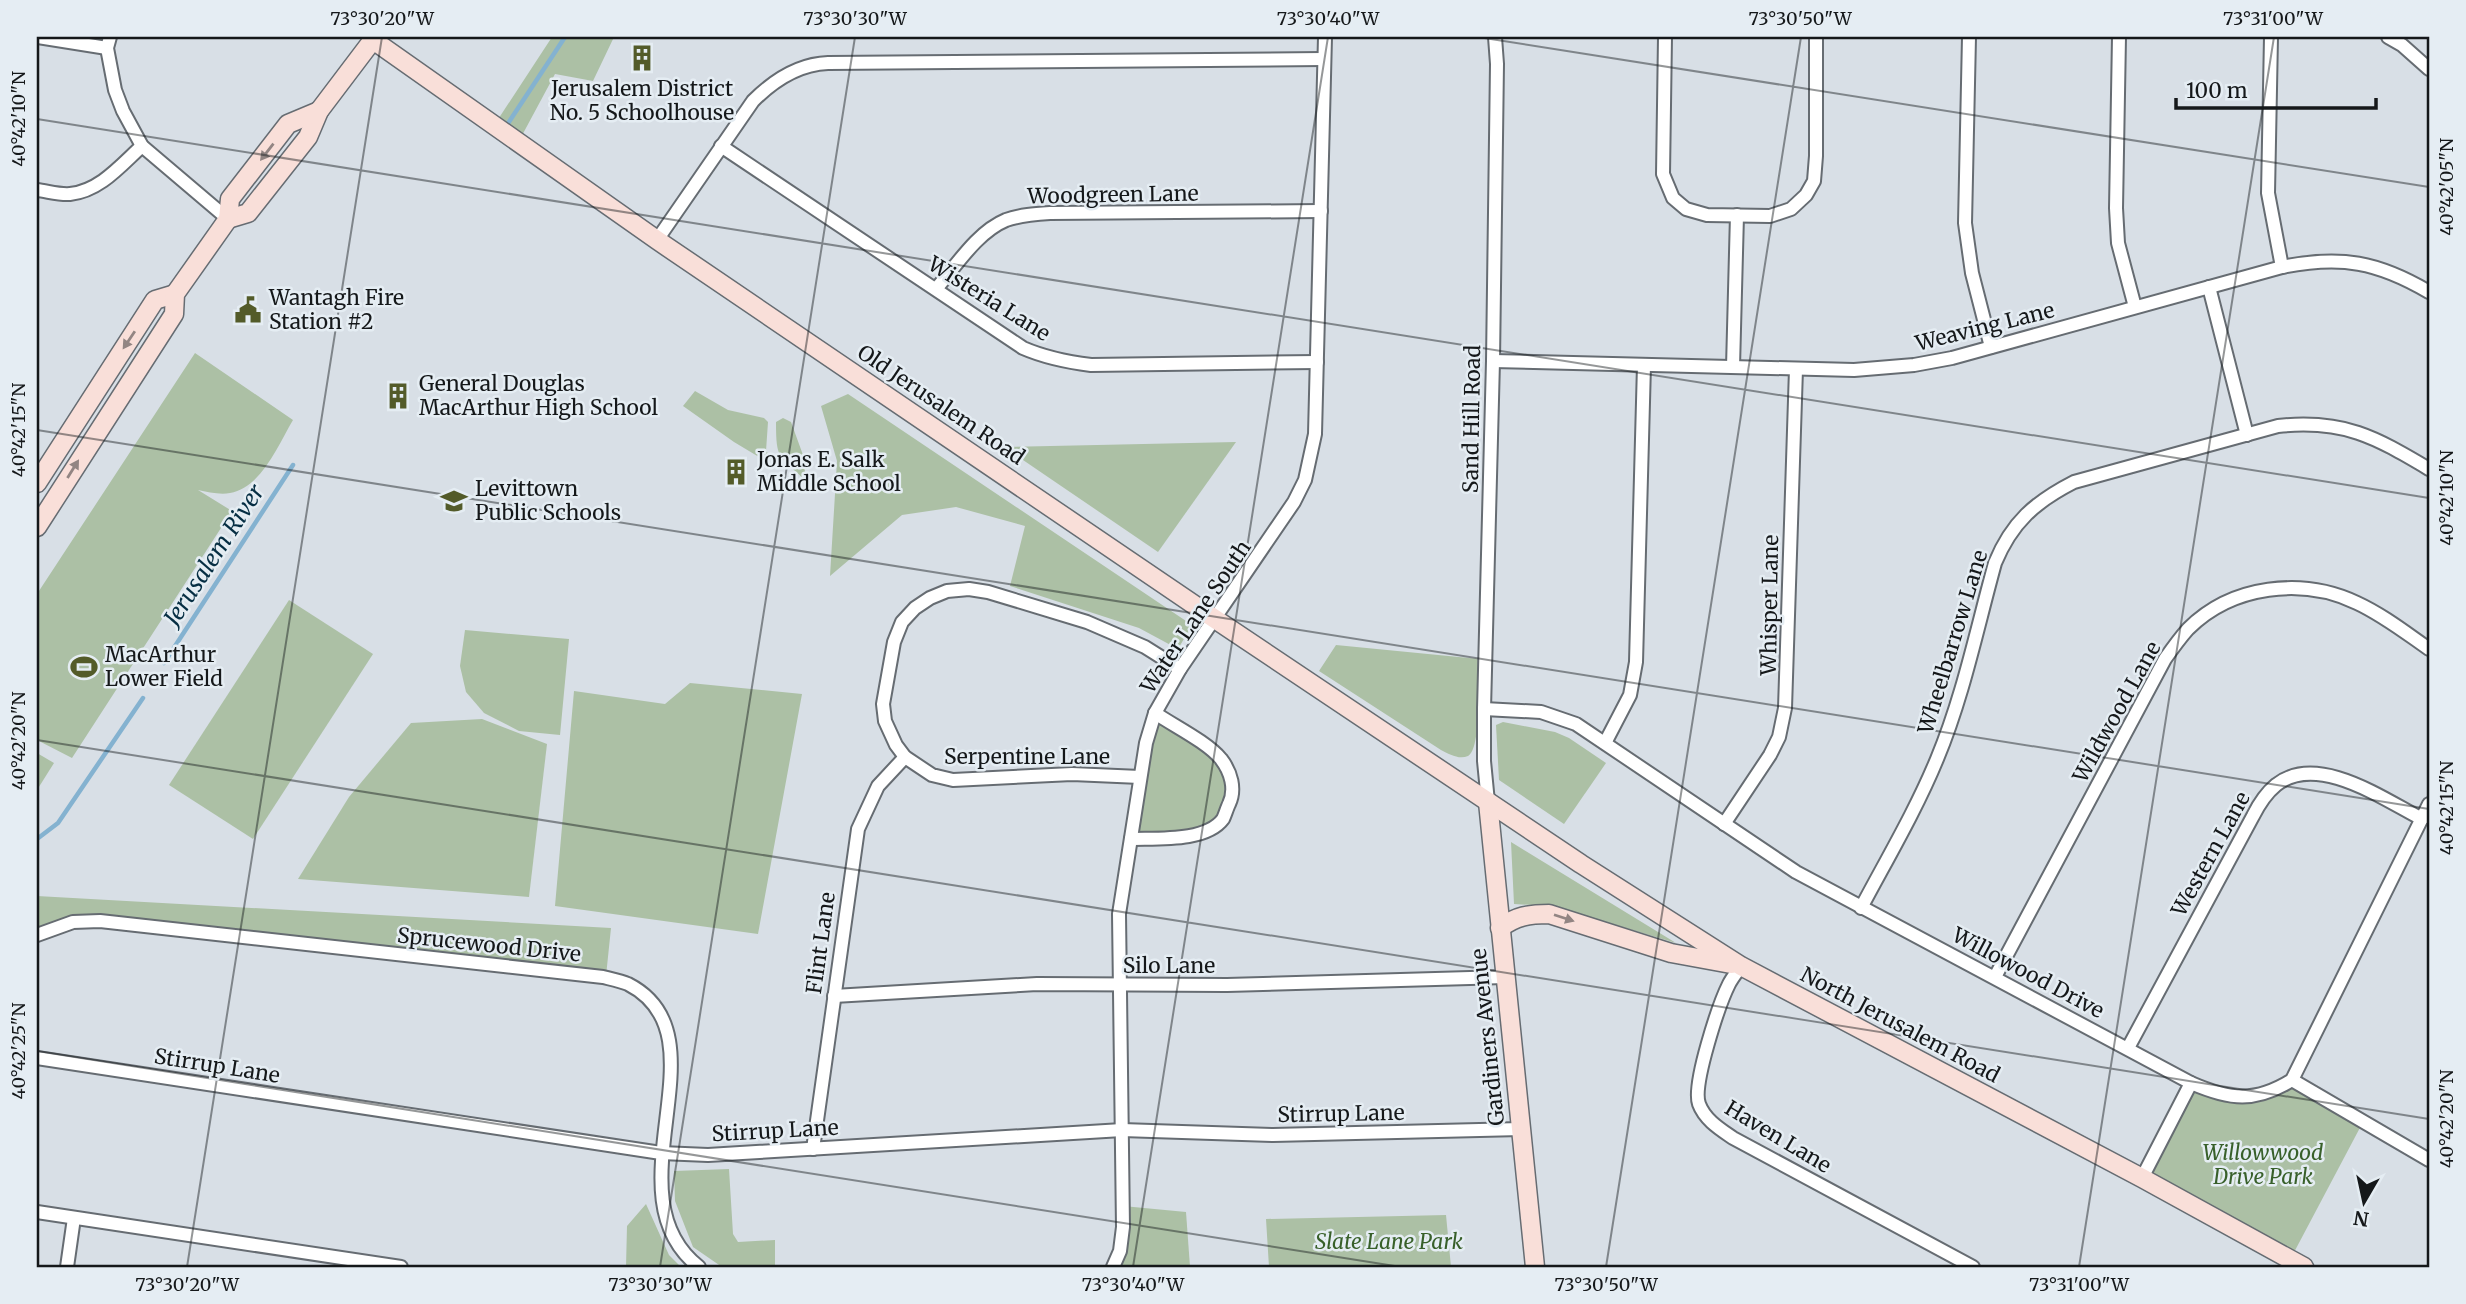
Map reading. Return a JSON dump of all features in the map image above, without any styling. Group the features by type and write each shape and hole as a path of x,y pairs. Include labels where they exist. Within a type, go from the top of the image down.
{"main road":[{"path":"37,527 174,314 175,294 228,219 230,199 288,124 318,111 372,38"},
{"name":"Old Jerusalem Road","path":"372,38 657,240 1488,802"},
{"path":"37,483 155,300 175,294"},
{"path":"86,405 106,418"},
{"name":"Gardiners Avenue","path":"1488,802 1535,1267"},
{"name":"North Jerusalem Road","path":"1488,802 1741,966 2142,1178 2304,1267"},
{"path":"1500,928 1513,918 1529,914 1549,914 1671,953 1741,966"}],"street":[{"path":"38,37 109,43 115,90 142,146 228,219"},
{"name":"Water Lane South","path":"1113,1267 1120,1251 1123,1227 1119,914 1146,743 1155,713 1180,669 1279,528 1305,480 1315,434 1325,37"},
{"name":"Sand Hill Road","path":"1488,802 1484,761 1484,709 1493,361 1497,64 1495,37"},
{"path":"1665,37 1663,174 1673,198 1686,209 1707,215 1770,216 1791,209 1806,195 1814,181 1816,37"},
{"path":"1969,37 1966,235 1972,273 1991,347"},
{"path":"2119,37 2116,220 2118,243 2135,307"},
{"path":"2271,37 2268,193 2282,267"},
{"path":"2388,37 2402,45 2429,69"},
{"path":"657,240 752,101 769,85 788,73 822,64 1324,59"},
{"path":"37,190 67,195 85,191 98,184 142,146"},
{"name":"Wisteria Lane","path":"721,146 1023,348 1060,361 1091,365 1317,362"},
{"name":"Woodgreen Lane","path":"936,289 982,236 1004,221 1020,216 1050,213 1321,211"},
{"path":"1733,367 1737,215"},
{"name":"Weaving Lane","path":"1493,361 1854,370 1914,365 2312,261 2363,263 2394,274 2429,292"},
{"path":"2209,287 2247,435"},
{"path":"1605,743 1630,695 1636,662 1644,365"},
{"name":"Whisper Lane","path":"1724,824 1770,755 1779,737 1785,708 1796,369"},
{"name":"Wheelbarrow Lane","path":"1861,908 1938,758 1995,563 2003,545 2024,516 2048,495 2074,482 2278,426 2306,423 2342,427 2363,433 2429,468"},
{"name":"Wildwood Lane","path":"1995,977 2165,659 2189,629 2213,610 2239,597 2268,589 2302,587 2356,602 2429,649"},
{"name":"Serpentine Lane","path":"1140,777 1072,774 953,779 932,775 905,757 896,745 886,721 883,704 894,642 902,622 915,608 930,598 968,589 988,592 1087,622 1145,647 1180,669"},
{"name":"Willowood Drive","path":"1484,709 1541,712 1576,724 1796,872 2191,1083 2227,1097 2247,1097 2274,1091 2292,1080"},
{"path":"1131,839 1181,837 1205,832 1222,820 1231,799 1233,788 1221,760 1212,751 1155,713"},
{"name":"Flint Lane","path":"813,1149 858,829 878,786 905,757"},
{"name":"Western Lane","path":"2128,1048 2253,816 2264,797 2277,784 2303,774 2329,775 2422,819"},
{"path":"2429,804 2292,1080 2429,1160"},
{"name":"Sprucewood Drive","path":"37,935 73,922 100,921 603,977 626,984 643,994 666,1024 672,1064 661,1153 662,1200 670,1231 680,1247 699,1267"},
{"name":"Haven Lane","path":"1741,966 1728,984 1696,1089 1699,1105 1711,1122 1733,1138 1973,1267"},
{"name":"Silo Lane","path":"834,996 1037,984 1227,985 1504,977"},
{"name":"Stirrup Lane","path":"37,1058 661,1153 708,1155 1122,1129 1273,1135 1521,1129"},
{"path":"2142,1178 2191,1083"},
{"path":"37,1212 401,1267"},
{"path":"67,1267 74,1218"}],"green space":[{"path":"552,37 614,37 593,81 555,74 519,141 495,124"},
{"name":"MacArthur Lower Field","path":"195,353 293,420 268,464 251,483 230,493 198,490 232,511 72,758 37,740 37,594"},
{"path":"695,391 728,410 764,418 768,422 766,451 770,456 769,463 683,406"},
{"path":"848,394 1192,625 1178,649 1139,628 1010,586 1025,526 956,507 902,515 830,576 837,461 821,406"},
{"path":"783,418 791,422 803,455 806,481 778,451 776,422"},
{"path":"1236,442 1158,552 1004,447"},
{"path":"289,600 373,654 253,839 169,785"},
{"path":"465,630 569,639 560,735 519,731 484,713 466,692 460,666"},
{"path":"1336,645 1479,659 1477,727 1472,751 1468,756 1454,756 1441,750 1319,671"},
{"path":"690,683 802,694 758,934 555,906 574,691 665,704"},
{"path":"1155,716 1212,752 1231,788 1217,820 1203,831 1132,837"},
{"path":"482,719 547,744 529,897 298,879 349,797 411,723"},
{"path":"1503,722 1555,732 1569,738 1606,763 1564,824 1499,780 1496,725"},
{"path":"37,753 54,763 37,790"},
{"path":"1511,842 1676,943 1552,906 1514,904"},
{"path":"37,896 611,928 606,976 99,919 37,934"},
{"name":"Willowwood Drive Park","path":"2292,1081 2363,1122 2291,1258 2144,1178 2191,1084 2226,1097"},
{"path":"729,1169 733,1234 738,1242 775,1240 775,1267 722,1267 693,1247 675,1201 674,1171"},
{"path":"646,1204 669,1255 681,1267 626,1267 627,1226"},
{"path":"1123,1206 1186,1212 1190,1267 1115,1267"},
{"name":"Slate Lane Park","path":"1446,1215 1451,1267 1269,1267 1266,1219"}],"waterway":[{"name":"Jerusalem River","path":"505,128 565,37"},
{"name":"Jerusalem River","path":"164,663 293,465"},
{"name":"Jerusalem River","path":"37,839 58,823 143,698"}],"place":[{"name":"Jerusalem District No. 5 Schoolhouse","path":"642,58"},
{"name":"Wantagh Fire Station #2","path":"248,310"},
{"name":"General Douglas MacArthur High School","path":"398,396"},
{"name":"Jonas E. Salk Middle School","path":"736,472"},
{"name":"Levittown Public Schools","path":"454,501"},
{"name":"MacArthur Lower Field","path":"84,667"}]}
